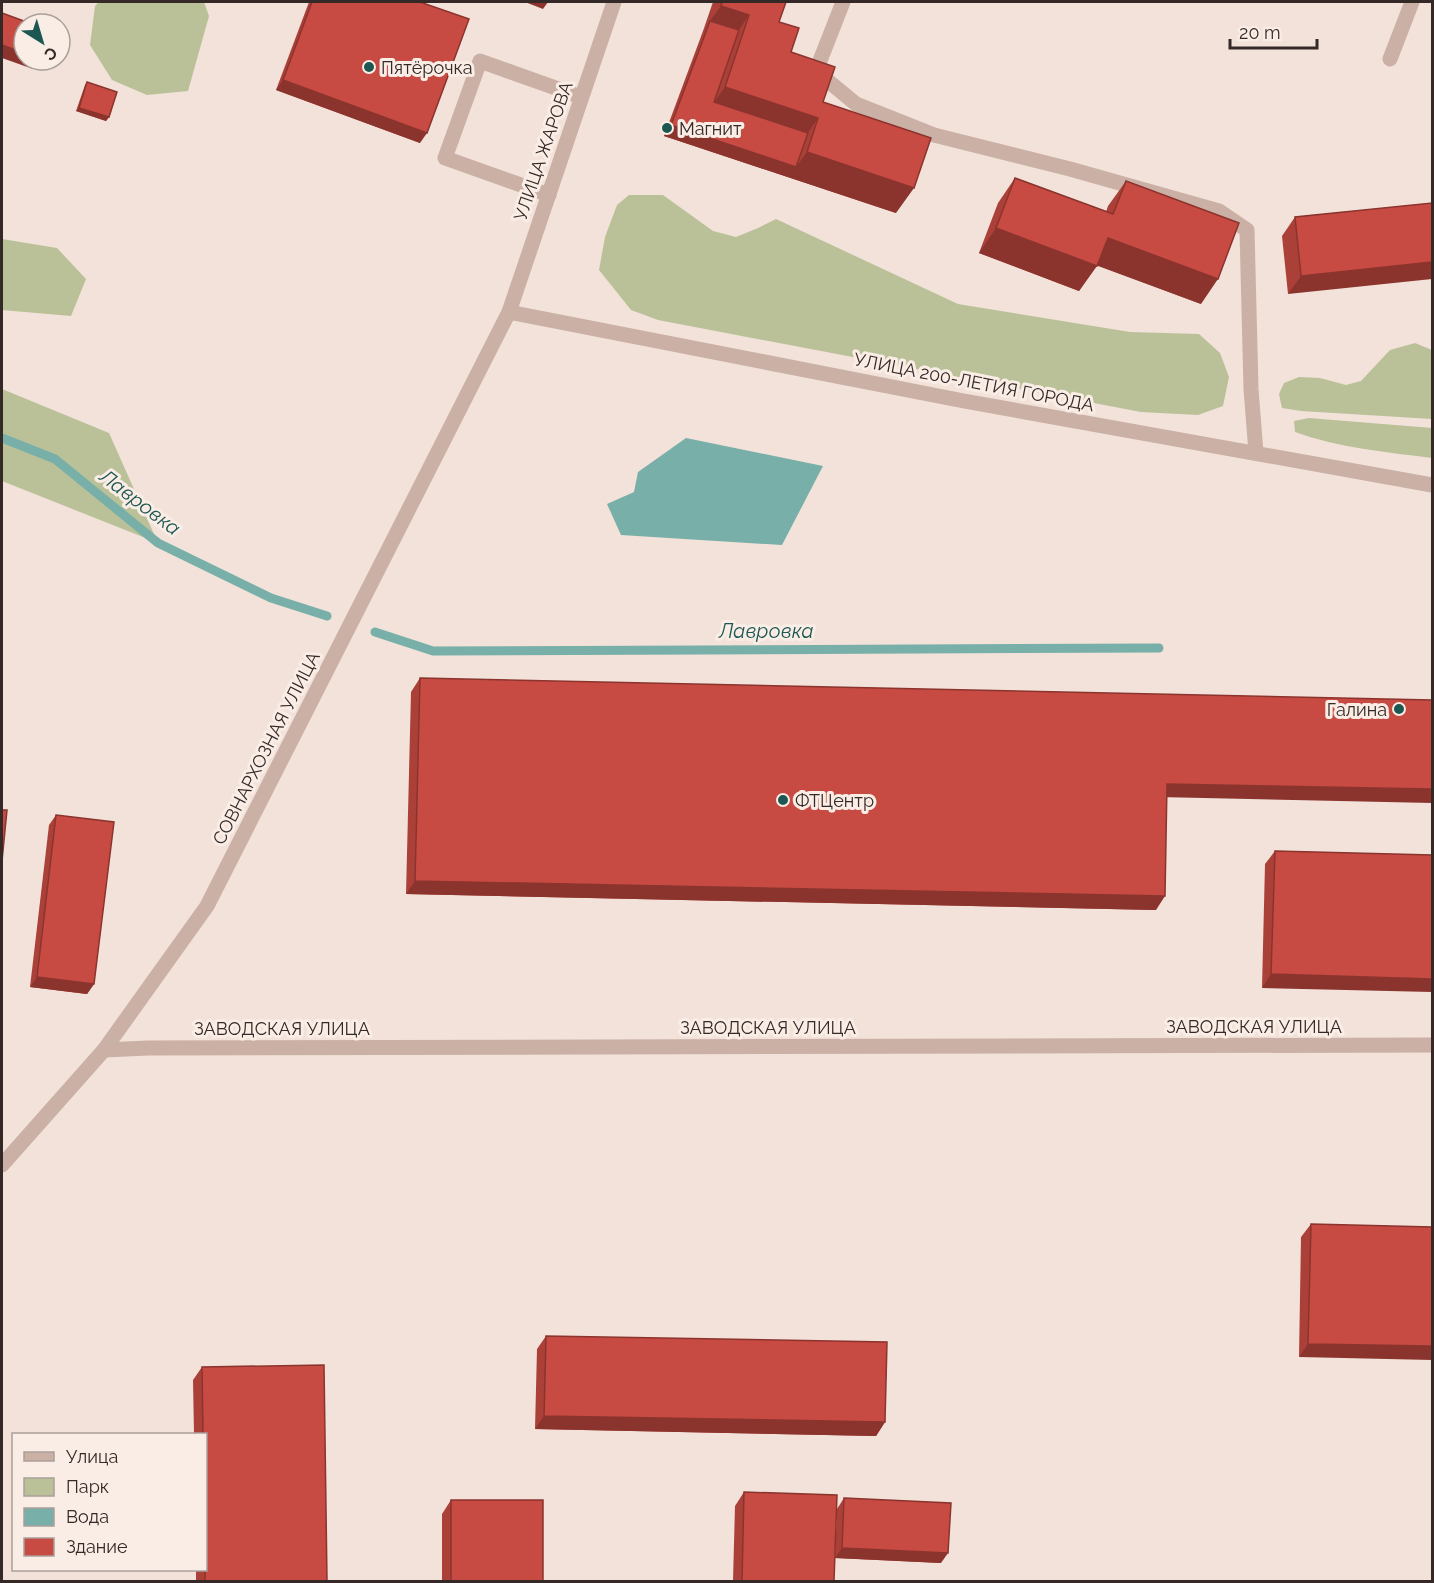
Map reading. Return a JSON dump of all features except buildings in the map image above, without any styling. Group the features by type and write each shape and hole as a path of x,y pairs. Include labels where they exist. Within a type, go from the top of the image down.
{"street":[{"name":"УЛИЦА ЖАРОВА","path":"509,312 614,2"},
{"path":"843,2 816,71 856,104 934,135 1070,169 1219,211 1247,230 1251,389 1256,453"},
{"path":"1390,59 1412,2"},
{"path":"549,195 445,158 480,61 581,97"},
{"name":"УЛИЦА 200-ЛЕТИЯ ГОРОДА","path":"509,312 964,401 1432,485"},
{"name":"СОВНАРХОЗНАЯ УЛИЦА","path":"2,1165 104,1050 207,906 509,312"},
{"name":"ЗАВОДСКАЯ УЛИЦА","path":"104,1050 1432,1045"}],"green space":[{"path":"99,2 204,2 209,16 188,91 147,95 112,80 90,45 95,6"},
{"path":"629,195 663,195 713,231 736,237 776,219 958,304 1130,332 1199,334 1220,353 1229,377 1223,406 1198,415 1141,412 658,320 631,310 599,270 605,237 617,205"},
{"path":"2,239 57,248 86,279 71,316 2,310"},
{"path":"1415,343 1432,350 1432,419 1282,408 1279,394 1284,383 1299,377 1320,378 1346,385 1361,381 1390,350"},
{"path":"2,389 109,433 158,543 2,481"},
{"path":"1309,418 1432,428 1432,458 1346,446 1295,432 1294,421"}],"water":[{"path":"686,438 823,466 782,545 621,535 607,504 634,492 638,472"}],"waterway":[{"name":"Лавровка","path":"2,438 55,459 158,543 271,598 327,616"},
{"name":"Лавровка","path":"375,632 433,651 1159,648"}],"place":[{"name":"Пятёрочка","path":"369,67"},
{"name":"Магнит","path":"667,128"},
{"name":"Галина","path":"1399,709"},
{"name":"ФТЦентр","path":"783,800"}]}
